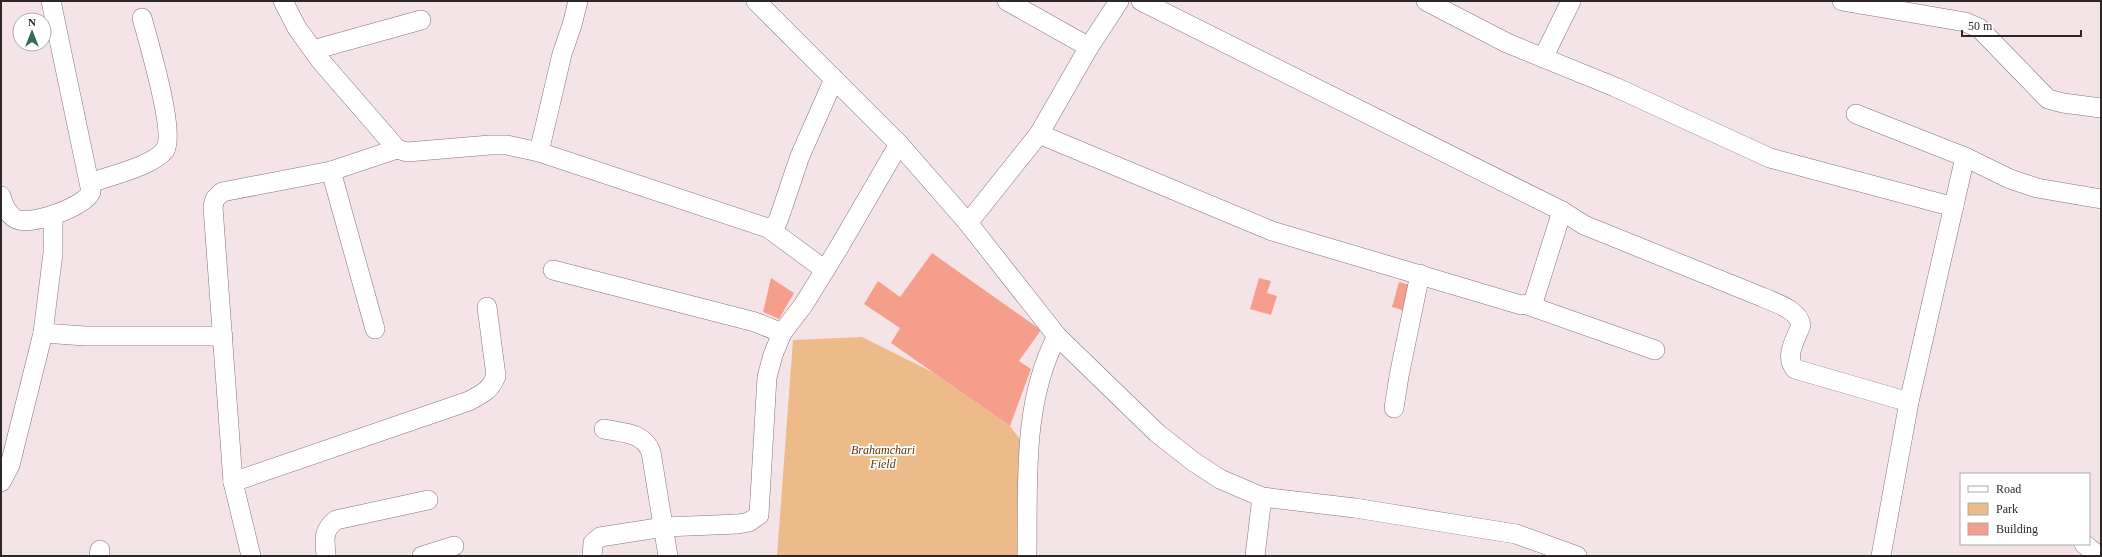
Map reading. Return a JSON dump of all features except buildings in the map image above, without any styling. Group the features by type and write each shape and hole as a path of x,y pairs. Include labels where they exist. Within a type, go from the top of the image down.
{"street":[{"path":"1,196 6,216 21,220 35,220 85,200 91,192 51,1"},
{"path":"283,1 297,28 313,50 397,149 407,152 490,145 507,146 539,152 768,228 825,270"},
{"path":"539,152 562,54 578,1"},
{"path":"756,1 898,144 968,224 1057,336 1157,433 1194,462 1220,479 1262,497 1355,508 1516,534 1577,556"},
{"path":"1007,1 1088,47"},
{"path":"968,224 1039,134 1088,47 1119,1"},
{"path":"1141,1 1562,211 1592,228 1762,297 1791,311 1798,316 1801,325 1790,357 1792,366 1795,369 1909,402"},
{"path":"1426,1 1507,43 1615,87 1770,158 1954,207"},
{"path":"1543,58 1571,1"},
{"path":"1842,1 1965,22 1979,28 2048,99 2063,103 2101,108"},
{"path":"90,183 156,159 166,149 168,137 164,104 142,18"},
{"path":"313,50 421,20"},
{"path":"768,228 776,224 780,218 800,156 834,79"},
{"path":"1856,114 1965,157 2010,179 2037,188 2101,199"},
{"path":"1039,134 1272,231 1521,305 1533,303 1537,295 1562,211"},
{"path":"592,556 593,543 600,536 664,527 738,524 749,522 759,515 767,377 773,355 782,333 804,304 825,270 898,144"},
{"path":"251,556 233,482 214,207 215,199 222,192 331,171 397,149"},
{"path":"1881,556 1909,402 1965,157"},
{"path":"331,171 375,329"},
{"path":"1,482 12,457 43,333 53,253 53,214"},
{"path":"553,270 755,322 782,333"},
{"path":"1394,408 1420,274"},
{"path":"1527,305 1655,350"},
{"path":"233,482 470,401 486,392 493,385 496,376 487,307"},
{"path":"43,333 85,336 223,336"},
{"path":"1027,556 1028,450 1038,383 1046,356 1057,336"},
{"path":"604,429 641,437 647,443 651,452 668,556"},
{"path":"1255,556 1262,497"},
{"path":"326,556 325,532 328,526 336,520 428,500"},
{"path":"2085,545 2099,556"},
{"path":"422,556 454,546"}],"green space":[{"name":"Brahamchari Field","path":"862,337 934,373 1010,426 1028,450 1029,556 777,556 793,340"}]}
